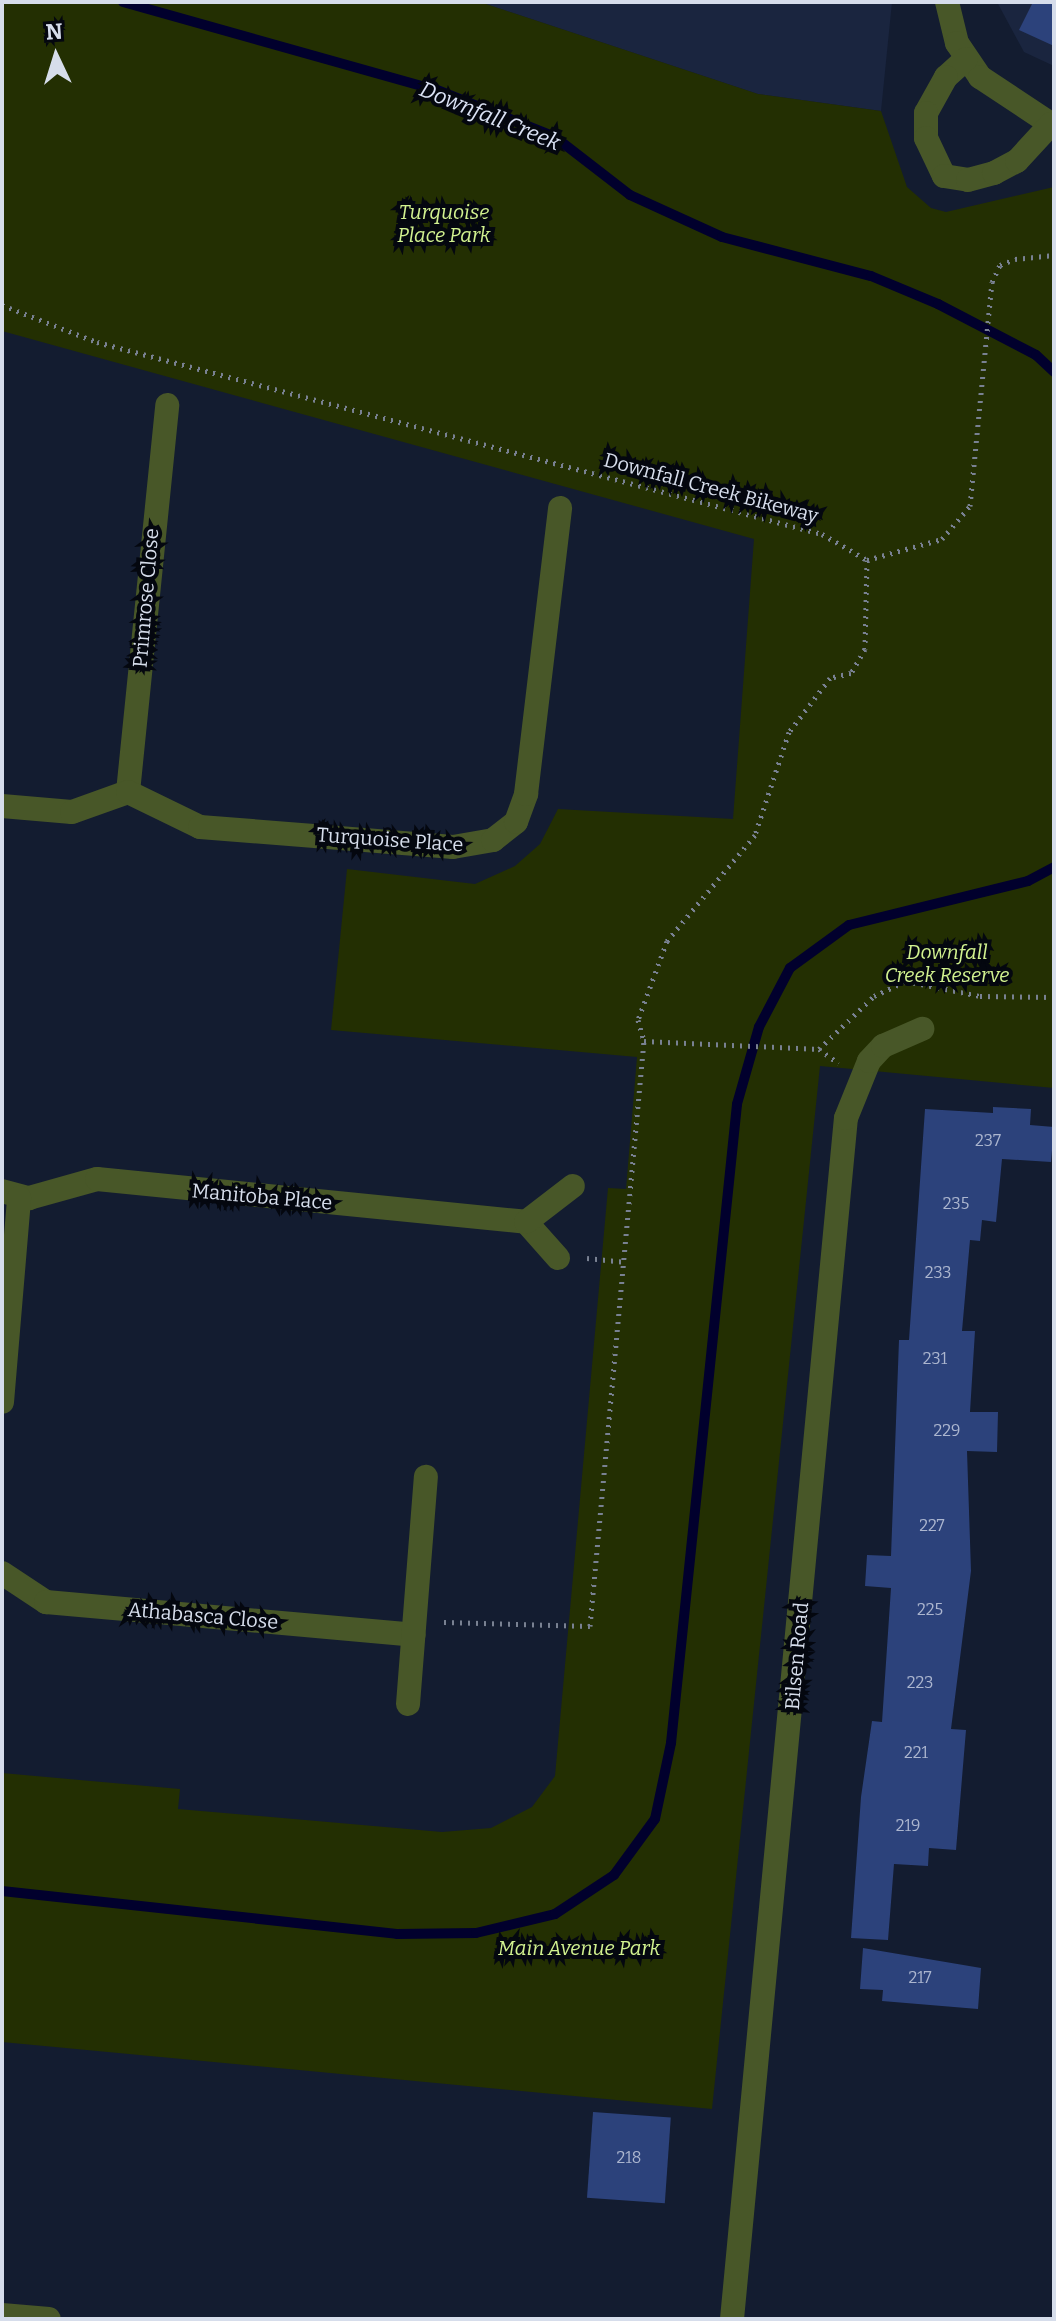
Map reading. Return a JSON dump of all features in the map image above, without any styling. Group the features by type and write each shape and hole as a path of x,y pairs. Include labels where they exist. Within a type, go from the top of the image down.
{"street":[{"path":"947,2 966,59 1000,93 1053,125 1017,161 994,173 968,180 944,176 926,138 926,113 946,77 966,59"},
{"name":"Primrose Close","path":"128,792 167,405"},
{"name":"Turquoise Place","path":"128,792 200,827 453,847 507,832 526,794 560,508"},
{"path":"2,806 72,812 128,792"},
{"name":"Bilsen Road","path":"732,2319 848,1106 857,1077 883,1046 922,1029"},
{"name":"Manitoba Place","path":"11,1195 97,1179 526,1222"},
{"path":"558,1258 526,1222 573,1186"},
{"path":"2,1402 11,1195"},
{"path":"408,1704 426,1477"},
{"name":"Athabasca Close","path":"2,1573 46,1602 414,1635"},
{"path":"2,2315 49,2319"}],"path":[{"path":"414,1635 450,1617 590,1626 644,1041 638,1020 667,941 755,835 789,732 830,678 851,673 865,649 867,560 915,552 958,524 974,489 992,282 1000,265 1015,259 1054,255"},
{"name":"Downfall Creek Bikeway","path":"2,305 97,342 822,534 867,560"},
{"path":"644,1041 789,1049"},
{"path":"558,1258 626,1262"}],"shaded area":[{"path":"480,2 892,2 881,111 758,94"},
{"path":"997,2 1054,2 1054,66 1024,52"}],"green space":[{"path":"2,2 480,2 758,94 881,111 907,187 931,208 946,212 1054,187 1054,1088 820,1066 712,2109 2,2042 2,1773 180,1789 178,1809 442,1832 491,1828 532,1807 555,1776 608,1188 626,1189 637,1057 331,1030 347,869 475,884 515,866 540,844 558,809 733,819 754,539 2,331"}],"building":[{"path":"1033,2 1054,2 1054,46 1019,30"},
{"path":"993,1107 1031,1109 1030,1125 1054,1127 1051,1162 1002,1159 996,1222 982,1220 980,1241 970,1240 962,1331 975,1331 970,1412 998,1412 997,1452 967,1451 971,1571 951,1729 966,1730 956,1850 929,1848 928,1866 894,1864 888,1940 851,1938 861,1797 872,1721 882,1722 891,1588 865,1586 867,1555 891,1556 899,1340 909,1340 925,1109 993,1113"},
{"path":"863,1948 981,1968 978,2009 882,2001 883,1990 860,1989"},
{"path":"593,2112 671,2117 665,2203 587,2198"}],"waterway":[{"name":"Downfall Creek","path":"123,2 437,90 555,137 630,195 722,237 871,276 938,304 1036,355 1054,372"},
{"path":"2,1891 397,1934 476,1933 555,1914 614,1875 655,1819 671,1743 737,1104 759,1027 790,968 849,925 1028,881 1054,867"}],"park label":[{"name":"Turquoise Place Park","path":"444,224"},
{"name":"Downfall Creek Reserve","path":"947,964"},
{"name":"Main Avenue Park","path":"579,1948"}]}
